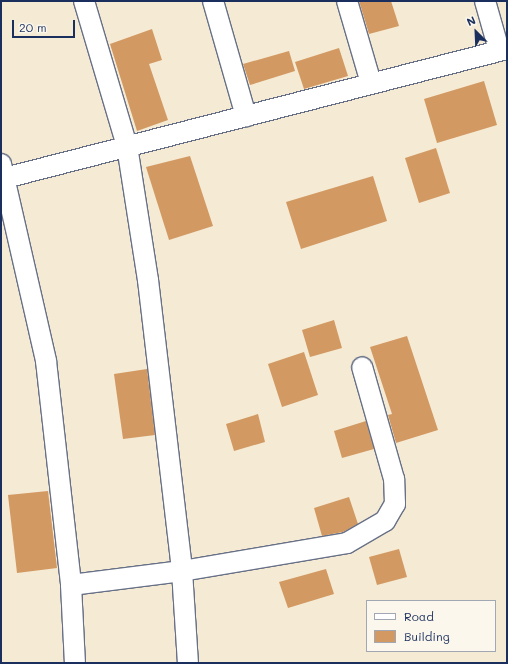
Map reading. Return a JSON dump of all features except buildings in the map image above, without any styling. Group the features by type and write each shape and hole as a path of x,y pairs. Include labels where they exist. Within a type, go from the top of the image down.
{"street":[{"path":"84,1 127,146 148,280 182,571 188,663"},
{"path":"213,1 246,116"},
{"path":"348,1 371,83"},
{"path":"76,663 71,585 46,361 2,174 127,146 503,50 485,1"},
{"path":"71,585 182,571 347,543 385,521 396,504 394,479 362,367"}]}
